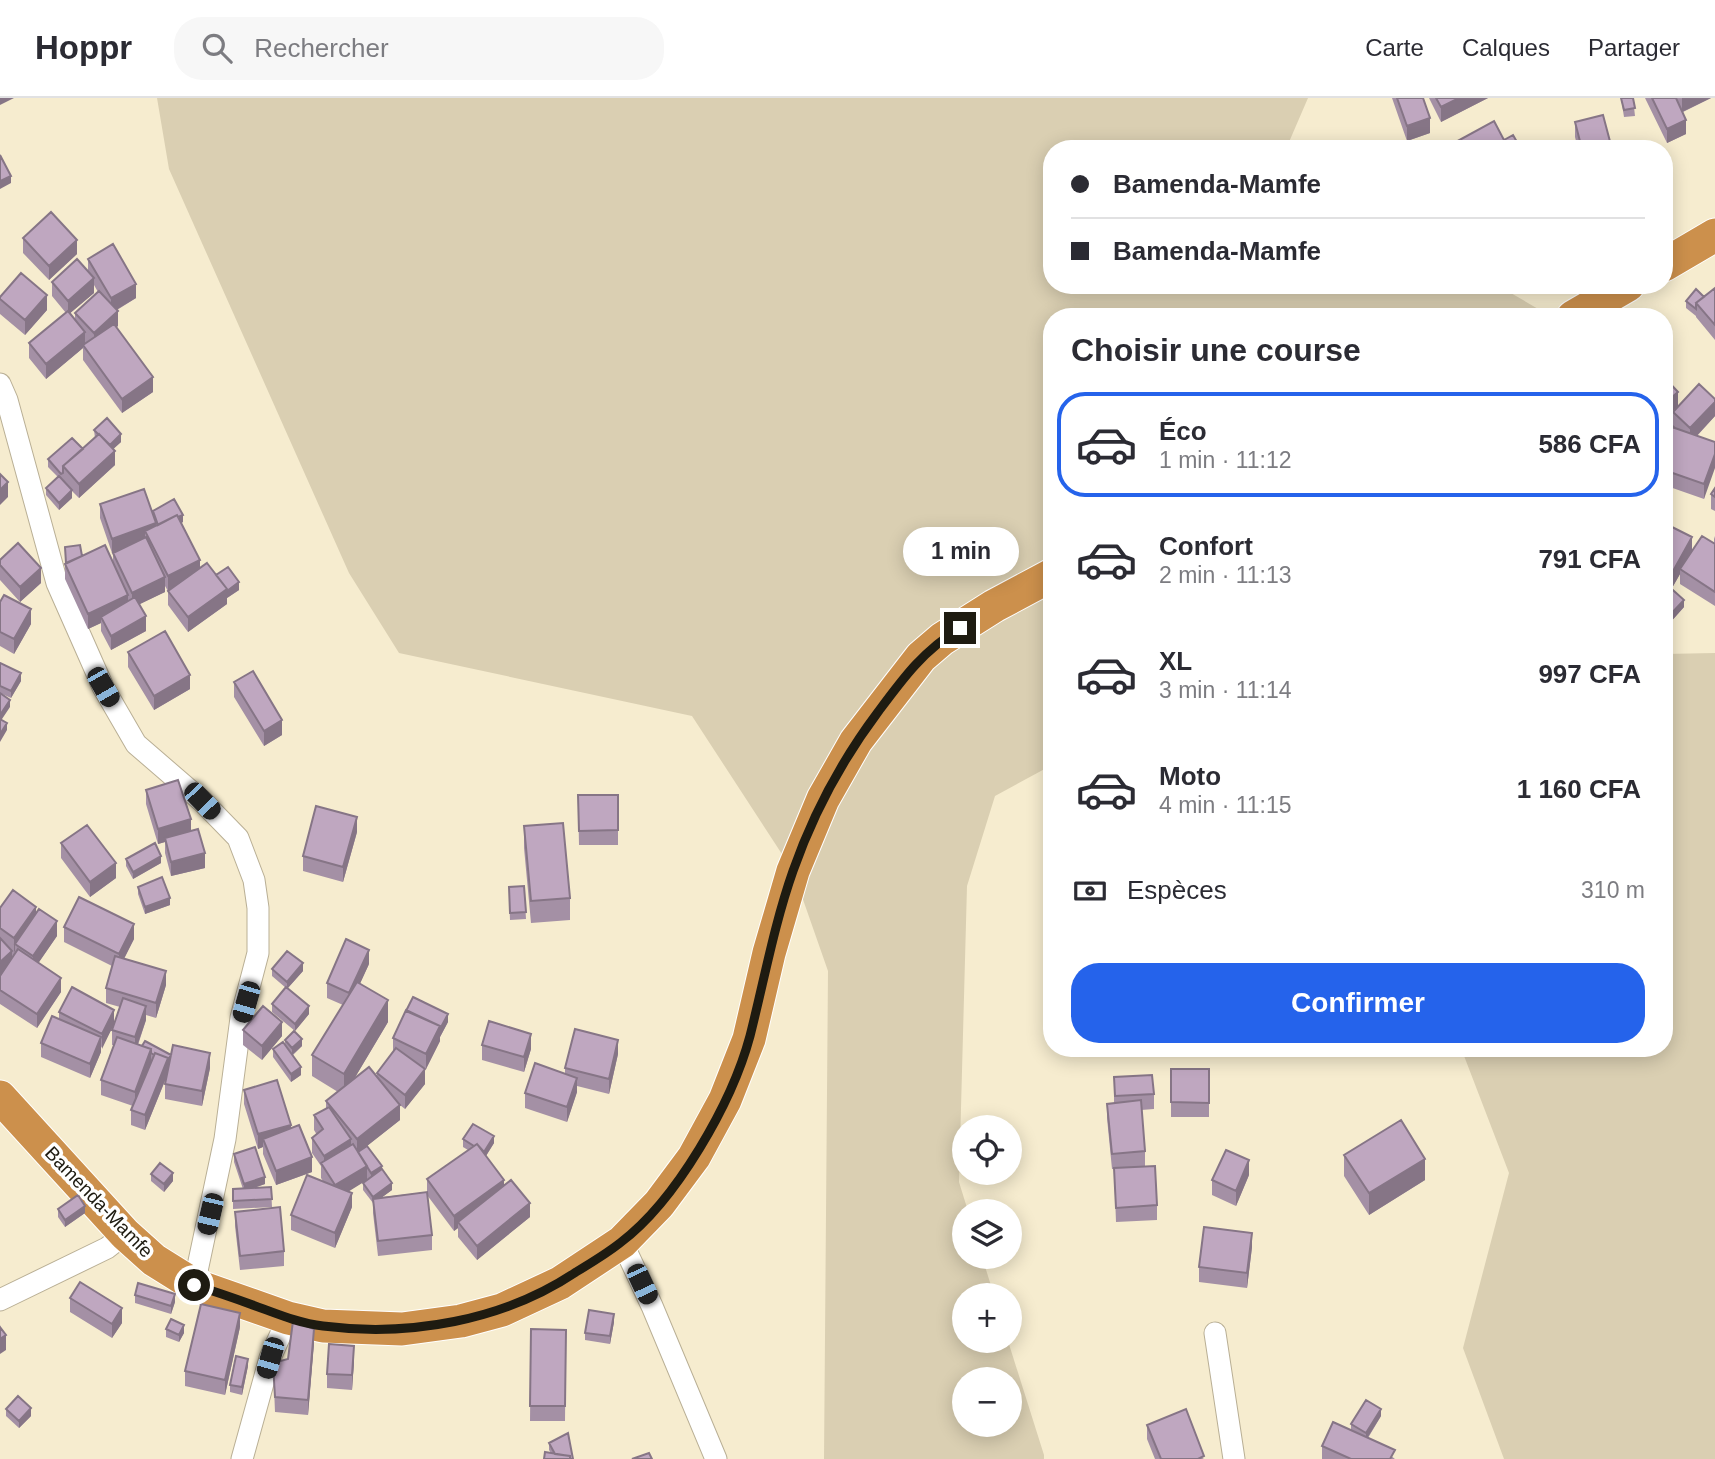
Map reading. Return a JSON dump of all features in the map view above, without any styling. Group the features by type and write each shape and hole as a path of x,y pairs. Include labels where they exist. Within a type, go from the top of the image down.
{"highway":[{"path":"1673,260 1715,235"},
{"path":"1588,308 1613,294"},
{"name":"Bamenda-Mamfe","path":"0,1097 125,1234 154,1260 194,1285 288,1318 323,1326 401,1329 461,1321 502,1310 560,1283 622,1242 659,1204 694,1157 725,1100 749,1039 769,953 793,871 823,799 856,741 921,657 942,639 1043,580"}],"street":[{"path":"0,384 7,400 57,583 103,687 136,744 202,801 238,838 254,880 258,908 258,953 241,1018 225,1139 194,1285"},
{"path":"0,1300 107,1248 125,1234"},
{"path":"622,1242 716,1459"},
{"path":"242,1459 270,1358 288,1318"},
{"path":"1214,1333 1234,1459"}],"shaded area":[{"path":"157,98 1308,98 1290,140 1043,140 1043,294 1512,294 1537,308 1043,308 1043,770 995,796 967,886 961,1115 952,1115 952,1185 960,1185 964,1199 952,1199 952,1269 986,1269 990,1283 952,1283 952,1353 1012,1353 1016,1367 952,1367 952,1437 1022,1437 1022,1385 1044,1459 824,1459 828,971 793,871 692,716 399,653 349,573 169,169"},
{"path":"1715,653 1715,1459 1504,1459 1463,1348 1509,1173 1464,1057 1673,1057 1673,654"}],"building":[{"path":"1397,98 1423,98 1430,118 1407,126"},
{"path":"1436,98 1459,98 1441,107"},
{"path":"1621,98 1633,98 1635,108 1624,110"},
{"path":"1652,98 1676,98 1686,120 1667,129"},
{"path":"1603,115 1610,140 1580,140 1575,122"},
{"path":"1494,121 1504,140 1459,140"},
{"path":"0,155 11,176 0,181"},
{"path":"51,212 77,240 49,266 23,238"},
{"path":"113,244 136,284 111,298 88,259"},
{"path":"77,259 94,278 68,301 52,282"},
{"path":"21,273 47,295 25,320 0,299"},
{"path":"1715,288 1715,325 1696,303"},
{"path":"1696,289 1704,297 1696,303 1696,309 1686,301"},
{"path":"99,291 118,311 94,333 75,313"},
{"path":"68,311 85,332 46,364 29,343"},
{"path":"114,324 153,377 122,399 83,345"},
{"path":"1699,384 1715,402 1690,428 1673,412"},
{"path":"107,418 121,434 110,445 94,430"},
{"path":"1673,427 1715,442 1715,454 1704,484 1673,473"},
{"path":"99,434 115,451 79,484 63,466"},
{"path":"72,438 83,449 63,466 61,474 48,459"},
{"path":"0,474 8,482 0,490"},
{"path":"59,476 72,490 59,503 46,488"},
{"path":"144,489 156,523 112,539 100,504"},
{"path":"174,499 183,515 177,515 158,525 153,511"},
{"path":"177,515 200,560 168,576 145,531"},
{"path":"1673,528 1692,537 1673,571"},
{"path":"1702,536 1715,544 1715,592 1680,569"},
{"path":"146,537 165,577 132,593 113,553"},
{"path":"18,543 41,568 20,587 0,565 0,560"},
{"path":"80,545 82,556 66,563 65,547"},
{"path":"105,545 128,595 88,614 65,564"},
{"path":"207,563 227,589 188,617 168,591"},
{"path":"228,567 239,582 227,591 216,575"},
{"path":"1673,590 1684,600 1673,612"},
{"path":"4,595 31,609 14,639 0,632 0,602"},
{"path":"135,597 146,616 111,636 101,617"},
{"path":"165,631 190,675 154,696 128,652"},
{"path":"0,663 21,673 11,691 0,686"},
{"path":"253,671 282,720 264,731 234,682"},
{"path":"0,693 10,700 0,715"},
{"path":"0,719 7,723 0,734"},
{"path":"178,780 191,819 158,829 146,790"},
{"path":"578,795 618,795 618,830 579,831"},
{"path":"316,806 357,817 343,867 303,856"},
{"path":"563,823 570,898 531,901 524,826"},
{"path":"87,825 116,863 90,882 61,843"},
{"path":"198,829 205,853 171,862 165,838"},
{"path":"155,843 161,856 133,872 126,859"},
{"path":"162,877 170,898 145,907 138,887"},
{"path":"524,886 526,912 510,913 509,887"},
{"path":"13,890 36,907 14,938 0,928 0,908"},
{"path":"79,897 134,924 119,954 64,927"},
{"path":"39,909 57,921 33,956 15,944"},
{"path":"0,938 12,951 0,962"},
{"path":"346,939 369,950 349,993 327,983"},
{"path":"18,949 61,978 37,1014 0,990 0,976"},
{"path":"287,951 303,963 287,982 272,969"},
{"path":"115,956 166,971 156,1003 106,988"},
{"path":"357,982 388,1000 344,1074 312,1055"},
{"path":"72,987 114,1010 102,1034 59,1012"},
{"path":"286,987 309,1006 295,1024 272,1004"},
{"path":"413,997 448,1014 440,1029 440,1026 406,1011"},
{"path":"123,998 146,1006 135,1037 112,1030"},
{"path":"263,1006 282,1022 262,1046 243,1030"},
{"path":"406,1010 440,1026 426,1054 393,1038"},
{"path":"52,1016 101,1037 90,1064 41,1043"},
{"path":"489,1021 531,1034 524,1057 482,1045"},
{"path":"575,1029 618,1040 609,1079 565,1068"},
{"path":"294,1031 302,1039 292,1048 285,1040"},
{"path":"117,1037 151,1049 135,1092 101,1080"},
{"path":"145,1041 171,1055 168,1060 155,1053 154,1055 151,1049 142,1046"},
{"path":"283,1042 301,1067 291,1074 273,1049"},
{"path":"173,1045 210,1053 202,1091 165,1084"},
{"path":"396,1048 425,1069 405,1095 377,1073"},
{"path":"155,1053 168,1058 145,1115 131,1110"},
{"path":"535,1063 577,1078 567,1107 525,1093"},
{"path":"369,1067 400,1105 357,1139 326,1101"},
{"path":"1171,1069 1209,1069 1209,1103 1171,1102"},
{"path":"1152,1075 1154,1094 1115,1096 1114,1077"},
{"path":"277,1080 291,1125 258,1134 244,1090"},
{"path":"1141,1100 1145,1151 1112,1154 1107,1104"},
{"path":"329,1107 351,1139 324,1156 312,1138 323,1129 314,1115"},
{"path":"1401,1120 1425,1159 1369,1193 1344,1155"},
{"path":"473,1124 494,1136 484,1152 477,1144 474,1146 463,1139"},
{"path":"299,1125 312,1157 276,1171 263,1139"},
{"path":"353,1144 367,1166 335,1185 321,1163"},
{"path":"477,1144 504,1180 454,1216 427,1179"},
{"path":"367,1146 382,1166 371,1173 358,1152"},
{"path":"255,1147 265,1177 244,1184 234,1154"},
{"path":"1226,1150 1249,1160 1236,1191 1212,1180"},
{"path":"160,1163 173,1173 164,1184 151,1174"},
{"path":"1155,1166 1157,1205 1116,1208 1114,1168"},
{"path":"382,1169 392,1183 373,1197 363,1183"},
{"path":"307,1175 352,1193 335,1233 291,1215"},
{"path":"511,1180 530,1203 477,1246 458,1222"},
{"path":"271,1187 272,1199 233,1201 233,1189"},
{"path":"427,1192 432,1235 378,1241 373,1199"},
{"path":"78,1195 85,1206 65,1220 58,1209"},
{"path":"280,1207 284,1251 240,1256 235,1212"},
{"path":"1204,1227 1252,1233 1247,1273 1199,1267"},
{"path":"80,1282 122,1308 112,1324 70,1298"},
{"path":"138,1283 175,1294 171,1306 135,1295"},
{"path":"201,1304 240,1313 225,1380 185,1371"},
{"path":"589,1310 614,1314 610,1336 585,1333"},
{"path":"171,1319 184,1325 179,1335 166,1329"},
{"path":"293,1321 314,1329 308,1400 275,1397 273,1363 288,1359"},
{"path":"0,1327 6,1335 0,1339"},
{"path":"531,1329 566,1330 565,1406 530,1406"},
{"path":"329,1344 354,1346 352,1375 327,1374"},
{"path":"236,1356 248,1359 242,1387 230,1385"},
{"path":"18,1396 31,1408 19,1421 6,1409"},
{"path":"1366,1400 1381,1409 1366,1433 1351,1424"},
{"path":"1186,1409 1204,1456 1198,1459 1161,1459 1147,1425"},
{"path":"1333,1422 1395,1450 1390,1459 1351,1459 1322,1446"},
{"path":"568,1433 573,1459 555,1454 549,1443"},
{"path":"545,1452 570,1456 570,1459 544,1459"},
{"path":"649,1453 652,1459 632,1459"}],"route":[{"path":"194,1285 288,1318 323,1326 401,1329 461,1321 502,1310 560,1283 622,1242 659,1204 694,1157 725,1100 749,1039 769,953 793,871 823,799 856,741 895,689 921,657 960,628"}]}
